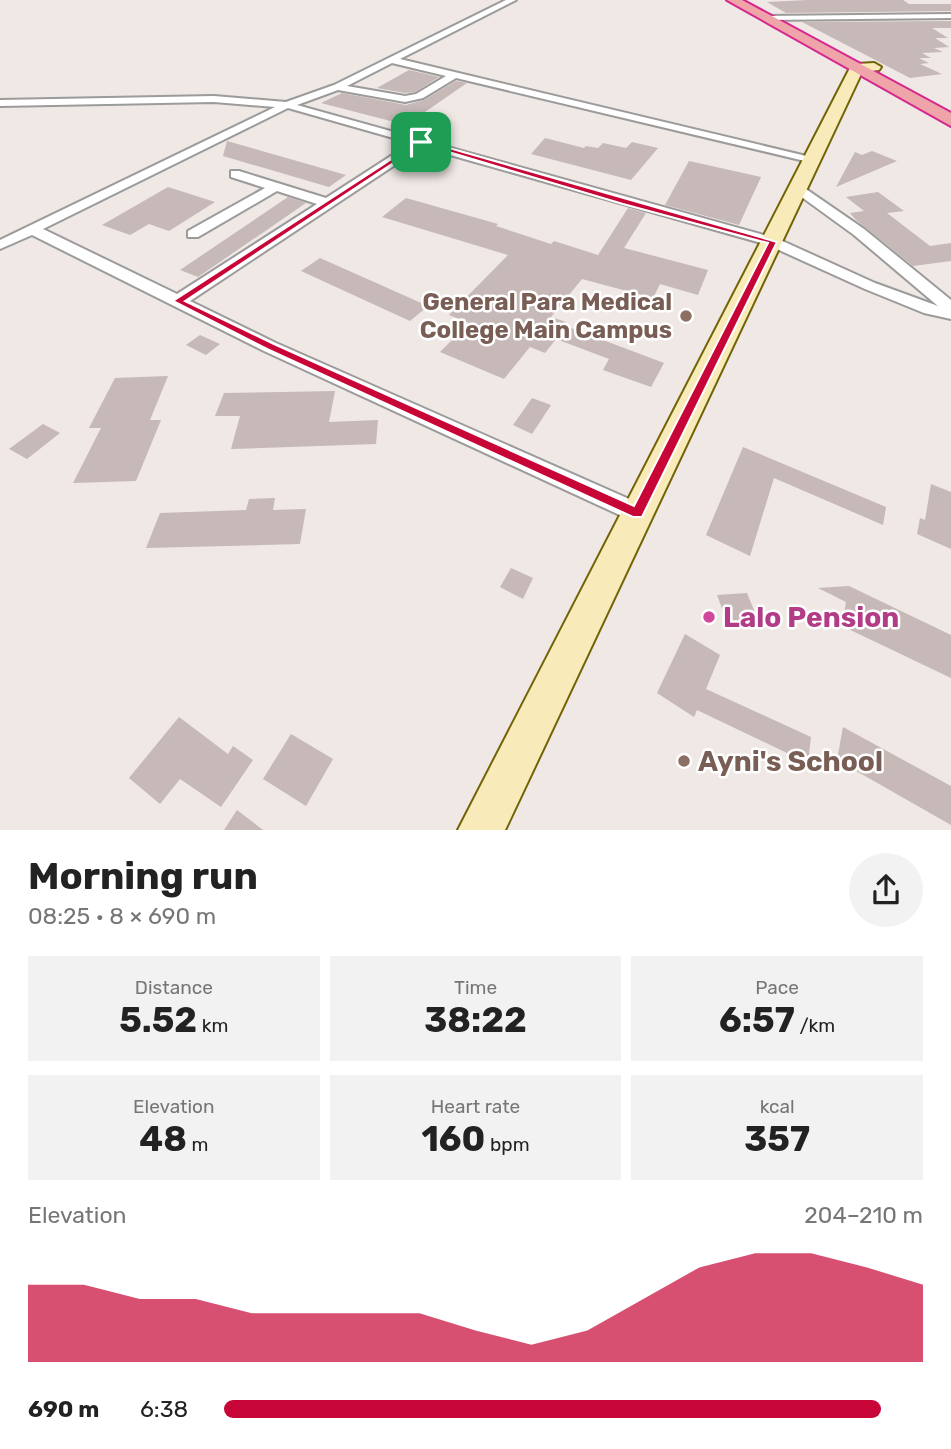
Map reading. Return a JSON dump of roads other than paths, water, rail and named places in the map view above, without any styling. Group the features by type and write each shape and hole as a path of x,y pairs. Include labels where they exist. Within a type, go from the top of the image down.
{"highway":[{"path":"733,0 774,18 866,68 951,120"},
{"path":"748,0 774,18"},
{"path":"866,68 951,107"}],"main road":[{"path":"481,830 813,159 866,68"}],"street":[{"path":"0,245 286,105 337,87 512,0"},
{"path":"774,18 951,16"},
{"path":"391,60 813,159"},
{"path":"337,87 405,99 419,96 454,75"},
{"path":"0,103 214,99 286,105 773,242 870,286 930,309 951,314"},
{"path":"178,301 421,142"},
{"path":"235,174 327,203"},
{"path":"193,234 275,187"},
{"path":"798,190 859,232 951,308"},
{"path":"32,229 270,347 637,513"}],"place":[{"name":"General Para Medical College Main Campus","path":"686,316"},
{"name":"Lalo Pension","path":"709,617"},
{"name":"Ayni's School","path":"684,761"}]}
